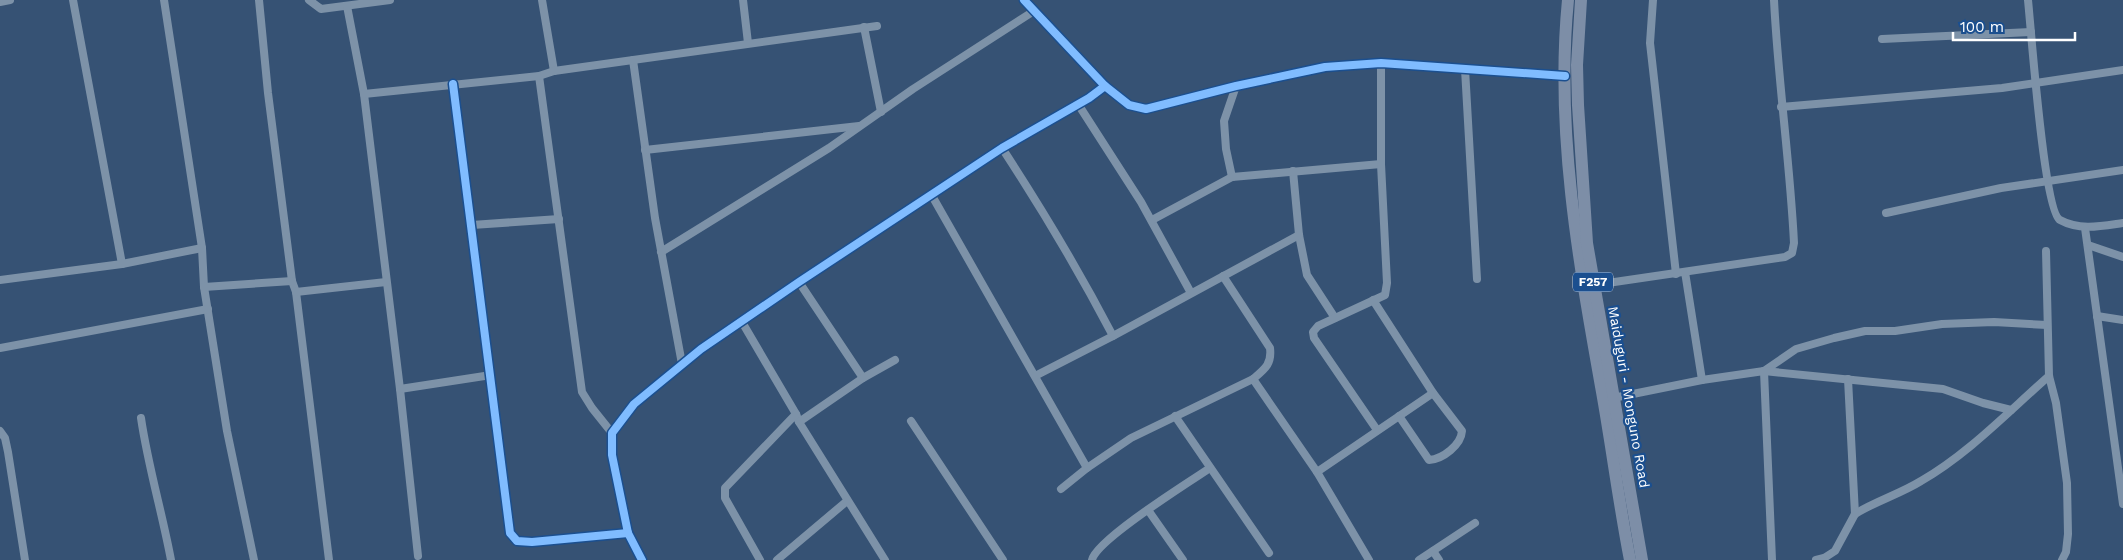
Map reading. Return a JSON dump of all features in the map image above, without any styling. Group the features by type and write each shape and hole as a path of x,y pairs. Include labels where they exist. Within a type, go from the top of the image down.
{"main road":[{"name":"Maiduguri - Monguno Road","path":"1568,0 1565,76 1571,195 1583,290 1630,560"},
{"name":"Maiduguri - Monguno Road","path":"1581,0 1577,65 1587,243 1642,560"}],"street":[{"path":"0,2 10,0"},
{"path":"73,0 122,264"},
{"path":"164,0 202,248 204,287 227,431 254,560"},
{"path":"259,0 268,93 292,282 296,292 329,560"},
{"path":"309,0 321,9 390,0"},
{"path":"542,0 554,71"},
{"path":"743,0 748,43"},
{"path":"1024,0 1105,86 1129,105 1146,109 1325,66 1381,63 1565,76"},
{"path":"1653,0 1650,44 1680,273 1702,380"},
{"path":"1594,285 1785,257 1792,253 1794,243 1791,176 1781,107 1774,0"},
{"path":"2028,0 2035,83 2047,180 2055,216 2059,220 2085,228 2123,222"},
{"path":"347,6 364,94 400,389 418,556"},
{"path":"661,252 829,148 913,88 1034,11"},
{"path":"364,94 539,76 554,71 877,26"},
{"path":"864,27 880,112"},
{"path":"1882,39 2031,32"},
{"path":"633,60 661,252 682,364"},
{"path":"1377,430 1314,338 1314,332 1318,326 1385,295 1387,283 1381,164 1381,63"},
{"path":"1464,69 1477,279"},
{"path":"1781,107 2002,88 2123,70"},
{"path":"539,76 582,392 612,434"},
{"path":"453,84 510,533 516,541 532,542 628,533"},
{"path":"642,560 628,533 612,455 612,434 634,404 682,364 799,282 1002,148 1105,86"},
{"path":"1232,177 1226,149 1224,121 1236,86"},
{"path":"1078,104 1152,220 1191,293"},
{"path":"645,150 860,126"},
{"path":"1002,148 1070,255 1113,336"},
{"path":"1152,220 1232,177 1381,164"},
{"path":"1886,213 2001,188 2123,170"},
{"path":"1293,171 1299,235 1307,275 1335,318"},
{"path":"931,194 1088,468"},
{"path":"472,225 559,219"},
{"path":"2085,228 2094,306 2097,316 2123,504"},
{"path":"1035,376 1299,235"},
{"path":"2088,246 2123,257"},
{"path":"0,280 122,264 202,248"},
{"path":"2046,251 2049,376 2056,403 2067,484 2068,534 2066,552 2062,560"},
{"path":"1061,489 1131,438 1253,379 1268,368 1272,358 1270,348 1223,276"},
{"path":"204,287 292,282"},
{"path":"296,292 386,282"},
{"path":"799,282 863,378"},
{"path":"1373,300 1433,393 1462,431 1461,438 1455,446 1436,460 1429,460 1399,416"},
{"path":"0,348 208,309"},
{"path":"2097,316 2123,320"},
{"path":"742,322 797,418 885,560"},
{"path":"1764,371 1796,350 1865,331 1895,331 1942,324 1994,322 2047,325"},
{"path":"760,560 725,498 725,488 797,418 895,360"},
{"path":"1764,371 1772,560"},
{"path":"1613,398 1702,380 1764,371 1943,389 1983,403 2011,410"},
{"path":"400,389 491,375"},
{"path":"1816,560 1824,558 1835,551 1855,514 1875,502 1920,482 1963,452 2049,376"},
{"path":"1253,379 1317,472 1368,560"},
{"path":"1848,379 1855,514"},
{"path":"1317,472 1433,393"},
{"path":"1175,416 1269,553"},
{"path":"141,418 146,457 171,560"},
{"path":"911,421 1003,560"},
{"path":"0,431 8,452 25,560"},
{"path":"1092,560 1092,557 1102,546 1148,510 1210,468"},
{"path":"777,560 847,501"},
{"path":"1148,510 1183,560"},
{"path":"1419,560 1474,523"},
{"path":"1434,551 1439,560"}],"cycle path":[{"path":"1024,0 1105,86 1129,105 1146,109 1236,86 1325,67 1381,63 1565,76"},
{"path":"453,84 510,533 517,541 532,542 628,533"},
{"path":"642,560 628,533 612,455 612,433 634,404 701,349 799,282 1002,148 1089,98 1105,86"}]}
